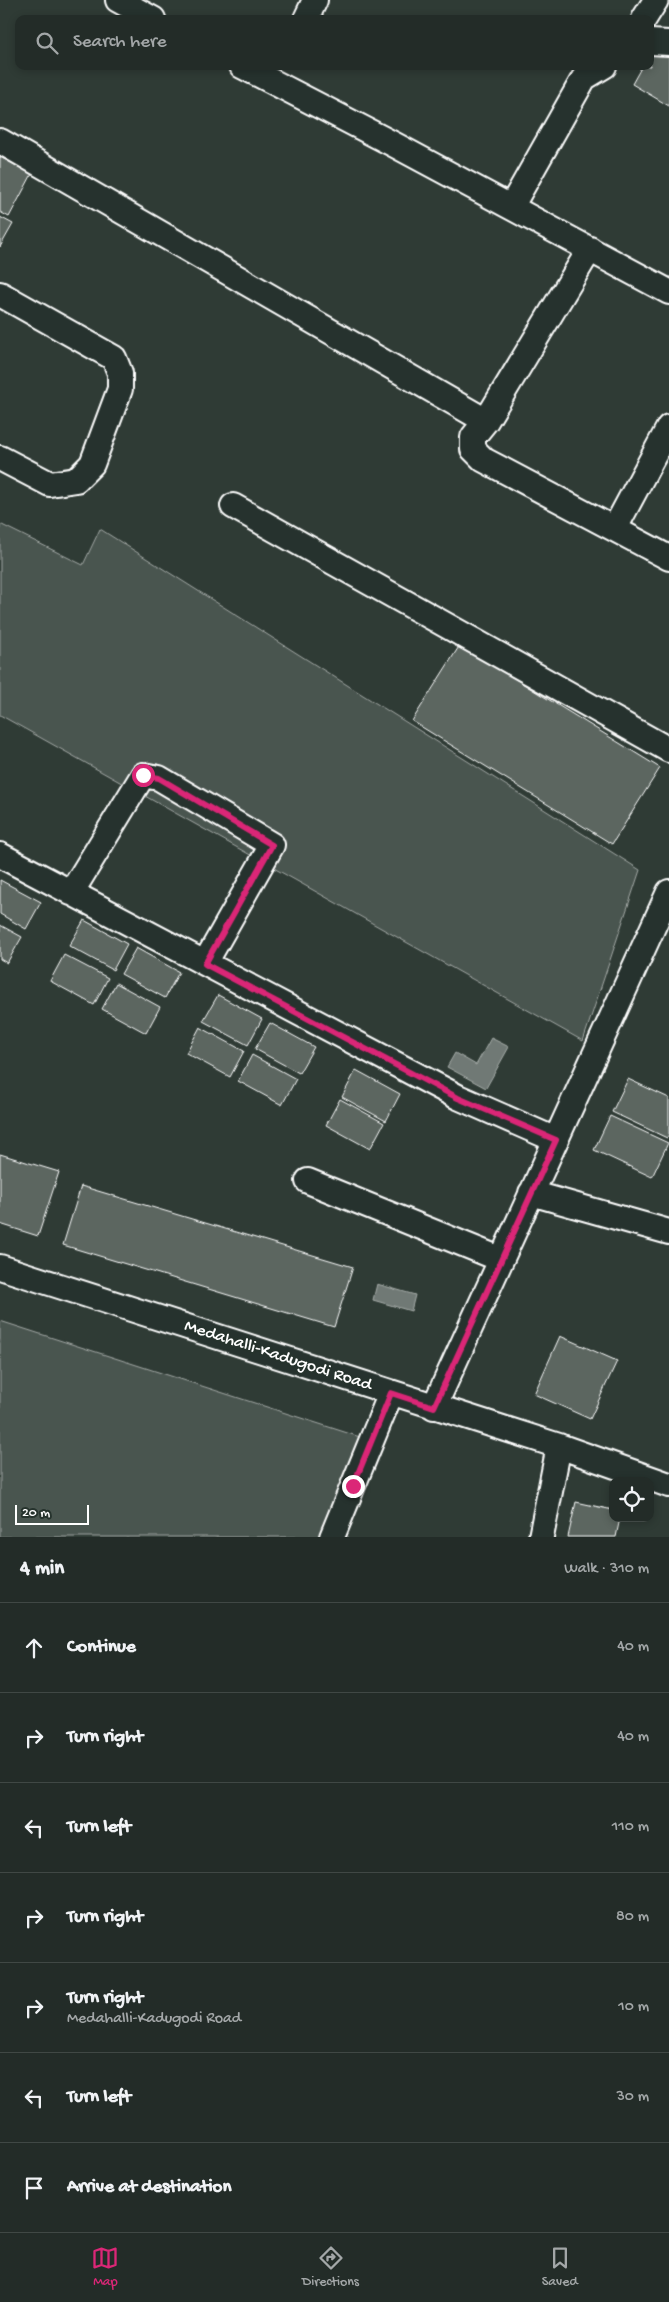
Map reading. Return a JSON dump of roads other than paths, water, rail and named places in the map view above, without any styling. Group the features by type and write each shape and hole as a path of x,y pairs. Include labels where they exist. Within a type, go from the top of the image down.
{"street":[{"path":"118,0 146,15"},
{"path":"308,15 315,0"},
{"path":"647,15 656,0"},
{"path":"654,42 669,43"},
{"path":"260,70 277,74 395,145 669,292"},
{"path":"511,207 584,78 597,70"},
{"path":"0,140 486,421"},
{"path":"590,250 486,421 473,437 473,449 484,460 616,528 669,558"},
{"path":"0,294 114,358 121,380 120,389 92,464 76,480 50,484 0,458"},
{"path":"616,528 669,426"},
{"path":"233,506 669,750"},
{"path":"70,893 143,775 159,778 272,845 205,964"},
{"path":"0,855 458,1098 556,1140"},
{"path":"434,1407 500,1259 667,903"},
{"path":"308,1181 500,1259"},
{"path":"531,1193 669,1232"},
{"name":"Medahalli-Kadugodi Road","path":"0,1267 560,1446 669,1485"},
{"path":"332,1537 391,1393"},
{"path":"541,1537 560,1446"}]}
